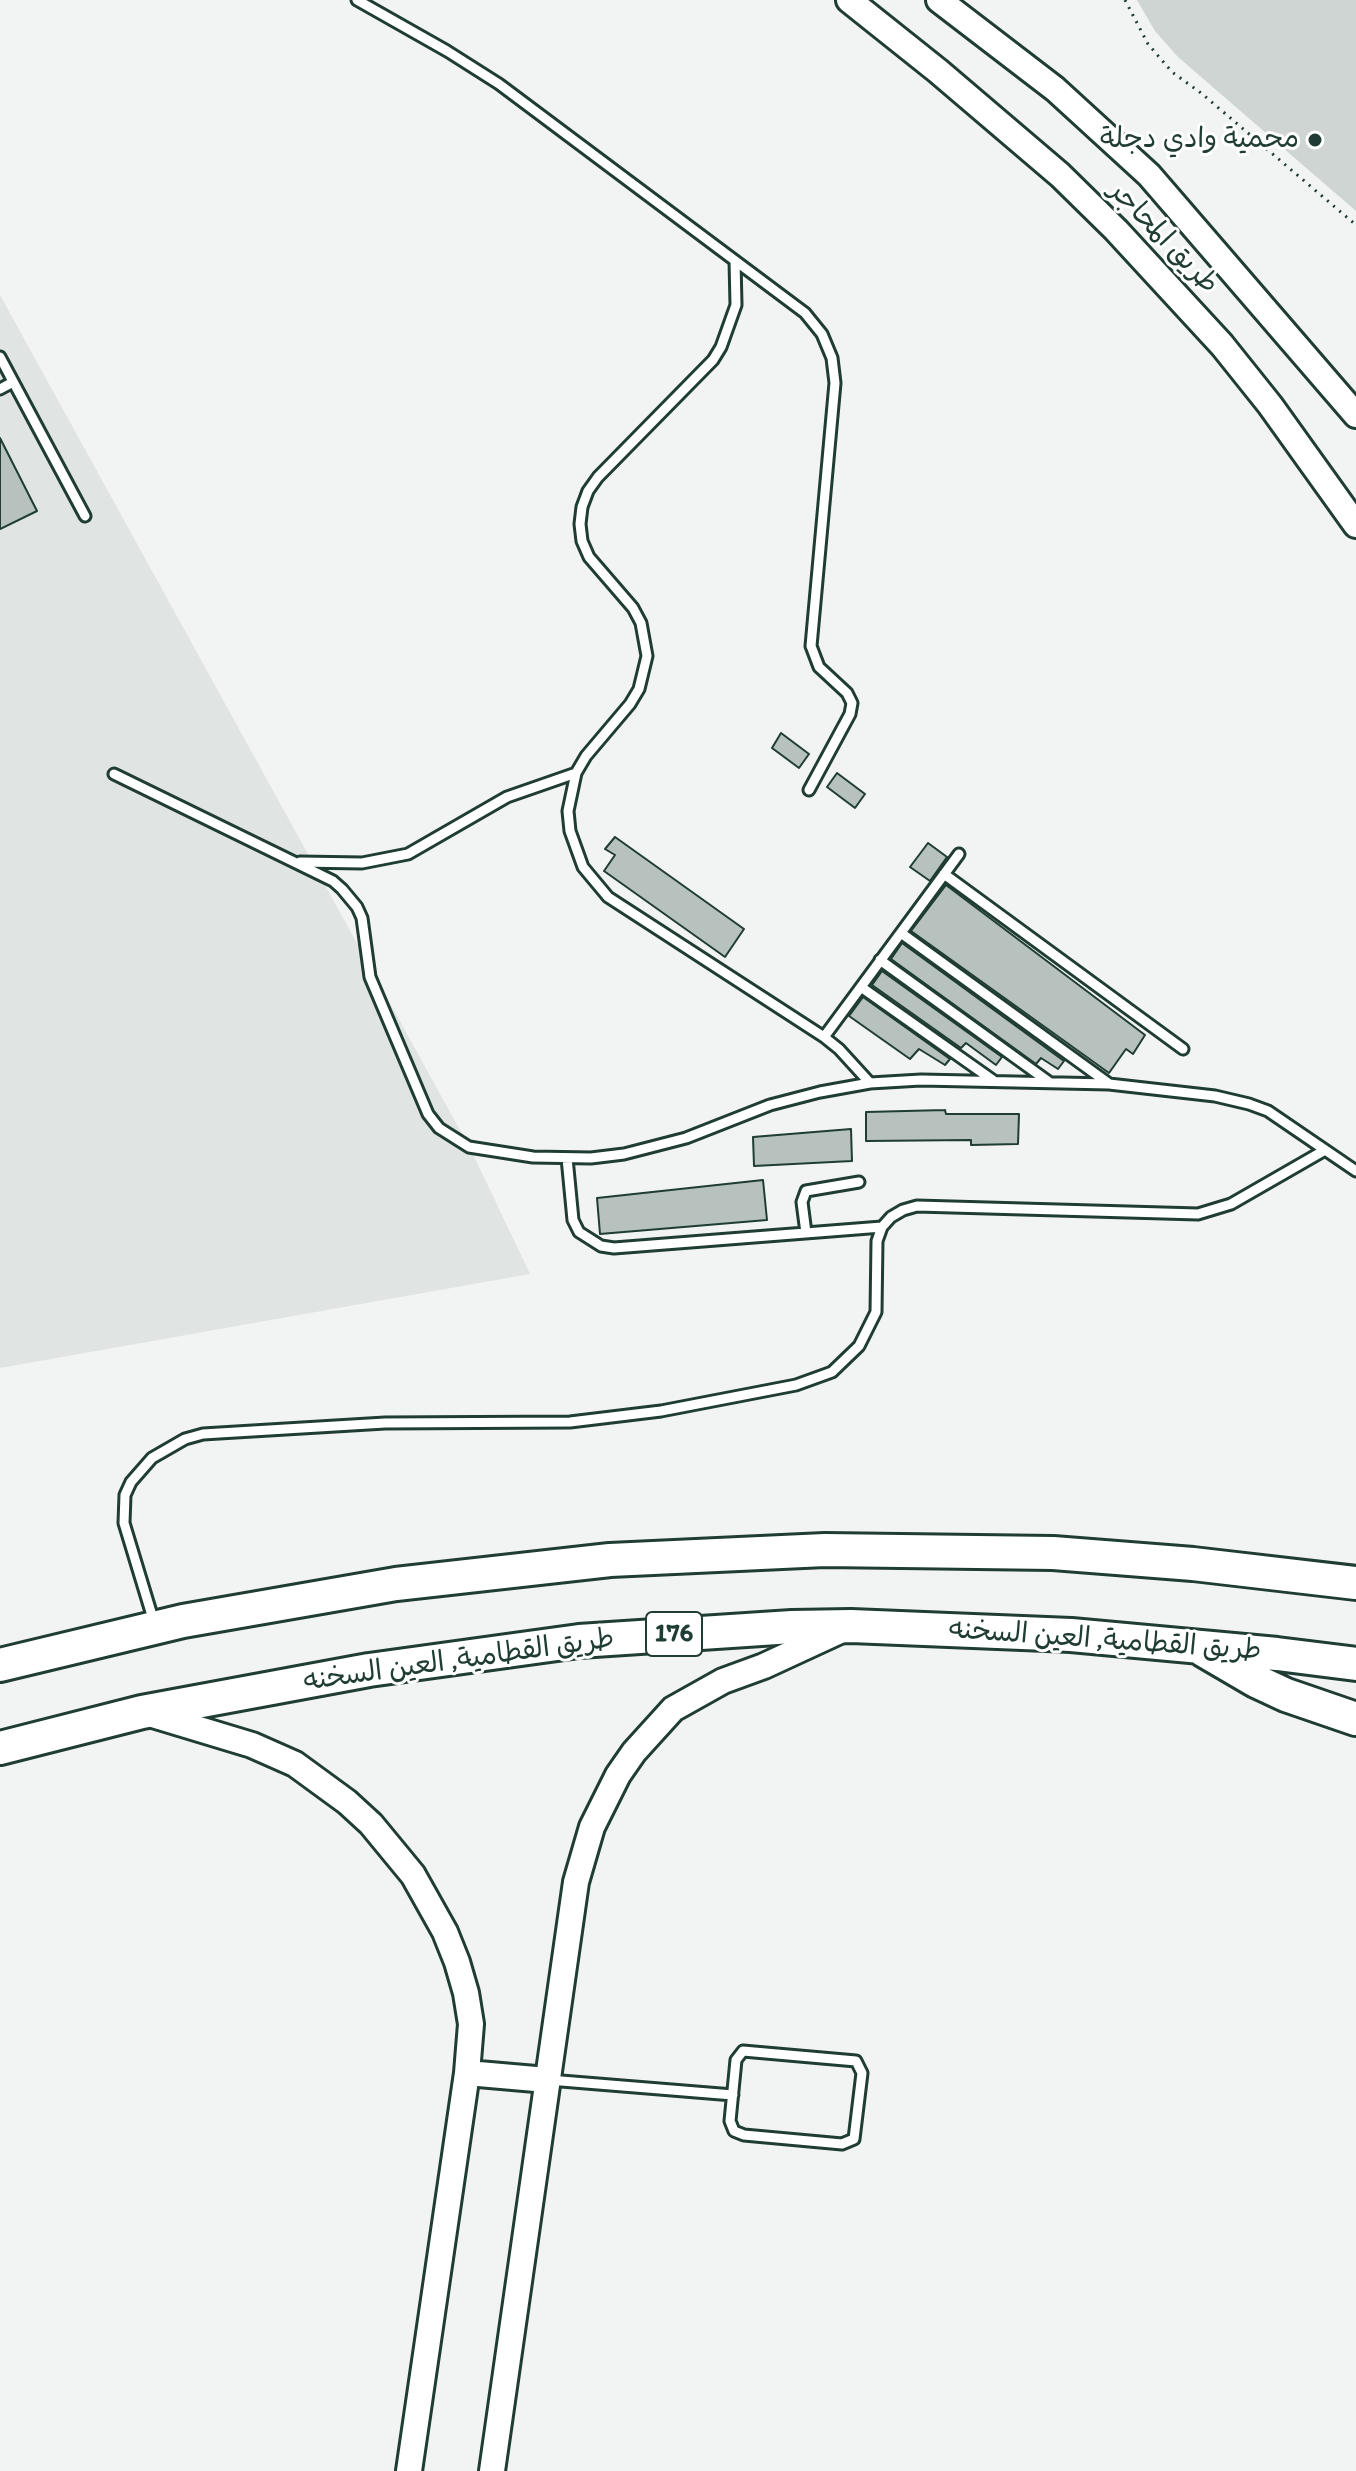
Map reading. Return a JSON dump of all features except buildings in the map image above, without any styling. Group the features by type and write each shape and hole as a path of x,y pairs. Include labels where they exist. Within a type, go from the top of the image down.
{"highway":[{"path":"0,1665 156,1628 411,1582 610,1560 825,1550 1053,1553 1350,1579"},
{"name":"طريق القطامية, العين السخنه","path":"0,1748 142,1712 369,1670 579,1641 792,1627 851,1626 1071,1635 1356,1664"},
{"path":"1197,1646 1286,1695 1356,1719"}],"main road":[{"name":"طريق المحاجر","path":"849,0 1060,175 1116,230 1222,345 1289,430 1356,525"},
{"name":"طريق المحاجر","path":"939,0 1055,89 1149,175 1356,415"},
{"path":"492,2471 576,1882 592,1827 618,1775 673,1709 697,1694 851,1626"},
{"path":"142,1712 252,1745 295,1764 347,1802 379,1832 413,1875 430,1902 457,1962 471,2024 467,2073 409,2471"},
{"path":"467,2073 547,2080"}],"lane":[{"path":"357,0 499,84 814,323 828,345 834,370 810,634 819,667 847,693 852,708 809,790"},
{"path":"735,261 736,305 713,360 598,477 582,507 582,541 589,557 633,608 641,623 647,656 645,673 635,696 586,756 576,773 568,811 570,831 583,867 608,897 824,1037 870,1083"},
{"path":"0,357 85,516"},
{"path":"0,389 13,382"},
{"path":"293,862 339,864 408,854 507,797 576,773"},
{"path":"114,774 333,881 357,907 365,929 370,977 428,1114 439,1128 469,1147 487,1152 567,1158 624,1154 655,1147 770,1105 870,1083 921,1080 1049,1082 1109,1084 1215,1096 1249,1104 1268,1111 1356,1171"},
{"path":"824,1037 959,854"},
{"path":"944,874 1183,1049"},
{"path":"901,933 1109,1084"},
{"path":"880,960 1049,1082"},
{"path":"861,987 994,1081"},
{"path":"156,1628 124,1523 123,1509 131,1482 152,1458 185,1439 218,1433 385,1423 524,1423 616,1417 815,1380 847,1360 869,1329 876,1312 877,1241 882,1227 903,1210 917,1206 1198,1214 1231,1204 1325,1150"},
{"path":"567,1158 573,1220 579,1232 601,1246 614,1248 882,1227"},
{"path":"806,1233 802,1202 806,1191 859,1182"},
{"path":"743,2051 851,2060 862,2068 855,2135 847,2144 738,2134 730,2121 733,2095 736,2060 743,2051"},
{"path":"547,2080 733,2095"}],"path":[{"path":"1125,0 1148,44 1172,72 1356,225"}],"shaded area":[{"name":"محمية وادي دجلة","path":"1137,0 1356,0 1356,211 1178,57 1155,31"},
{"path":"0,295 472,1152 530,1274 0,1368"}],"place":[{"name":"محمية وادي دجلة","path":"1315,140"}]}
